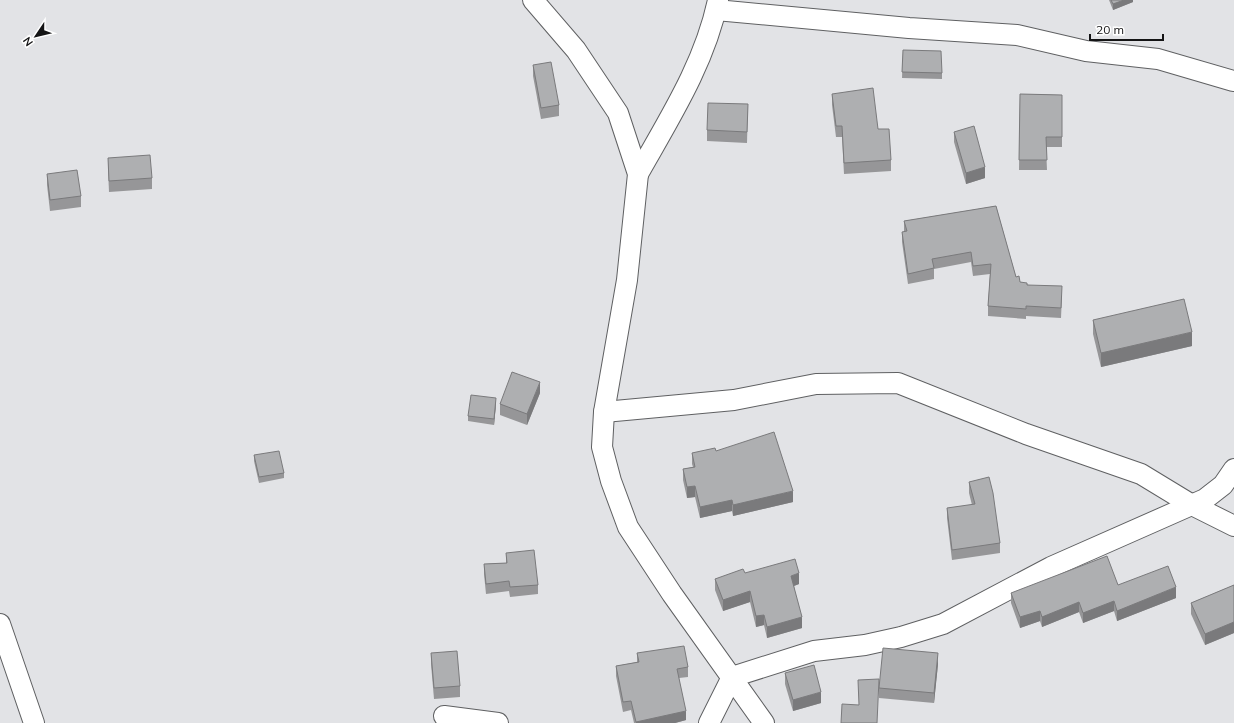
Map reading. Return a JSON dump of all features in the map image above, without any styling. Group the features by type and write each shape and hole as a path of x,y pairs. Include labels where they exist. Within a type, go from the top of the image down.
{"street":[{"path":"533,0 576,50 618,112 638,174"},
{"path":"764,723 672,594 628,527 610,481 602,447 604,412 627,280 638,174 684,93 702,52 717,5 909,28 1017,35 1086,51 1158,59 1232,80"},
{"path":"604,412 734,400 816,384 898,383 1026,434 1140,474 1192,505 1234,526"},
{"path":"709,723 732,677 814,651 865,645 902,638 943,624 1051,567 1205,499 1223,485 1234,469"},
{"path":"0,624 34,723"},
{"path":"444,716 498,723"}],"building":[{"path":"1111,0 1124,0 1113,4"},
{"path":"903,50 941,51 942,73 902,72"},
{"path":"551,62 559,105 541,108 533,65"},
{"path":"873,88 878,129 889,129 891,160 844,163 842,126 836,126 832,94"},
{"path":"1020,94 1062,95 1062,137 1046,137 1047,160 1019,160"},
{"path":"708,103 748,104 747,132 707,130"},
{"path":"974,126 985,167 966,173 954,132"},
{"path":"150,155 152,178 109,181 108,158"},
{"path":"77,170 81,196 50,200 47,174"},
{"path":"996,206 1016,277 1019,276 1020,282 1027,283 1027,285 1062,286 1061,308 1026,306 1026,309 988,306 991,264 973,266 971,252 932,259 934,268 908,274 902,232 907,231 904,221"},
{"path":"1184,299 1192,332 1101,353 1093,320"},
{"path":"512,372 540,382 527,414 500,404"},
{"path":"471,395 496,398 494,419 468,416"},
{"path":"774,432 793,491 733,505 732,500 700,507 695,486 687,487 683,469 695,467 692,453 715,448 716,451"},
{"path":"279,451 284,473 259,477 254,455"},
{"path":"989,477 993,493 1000,543 952,550 947,508 975,504 969,482"},
{"path":"534,550 538,585 510,587 509,581 486,584 484,564 507,563 506,553"},
{"path":"1107,556 1118,585 1168,566 1176,587 1117,611 1114,601 1083,613 1079,602 1042,617 1040,611 1020,617 1011,593"},
{"path":"795,559 799,573 791,576 802,617 767,627 764,615 756,616 750,591 723,600 715,579 743,569 745,573"},
{"path":"1234,585 1234,622 1205,634 1191,603"},
{"path":"684,646 688,667 677,669 686,711 636,722 631,701 623,702 616,666 639,662 637,653"},
{"path":"883,648 938,653 934,693 879,688"},
{"path":"457,651 460,686 434,688 431,653"},
{"path":"814,665 821,692 793,700 785,673"},
{"path":"879,679 877,723 841,723 842,704 859,705 858,680"}]}
